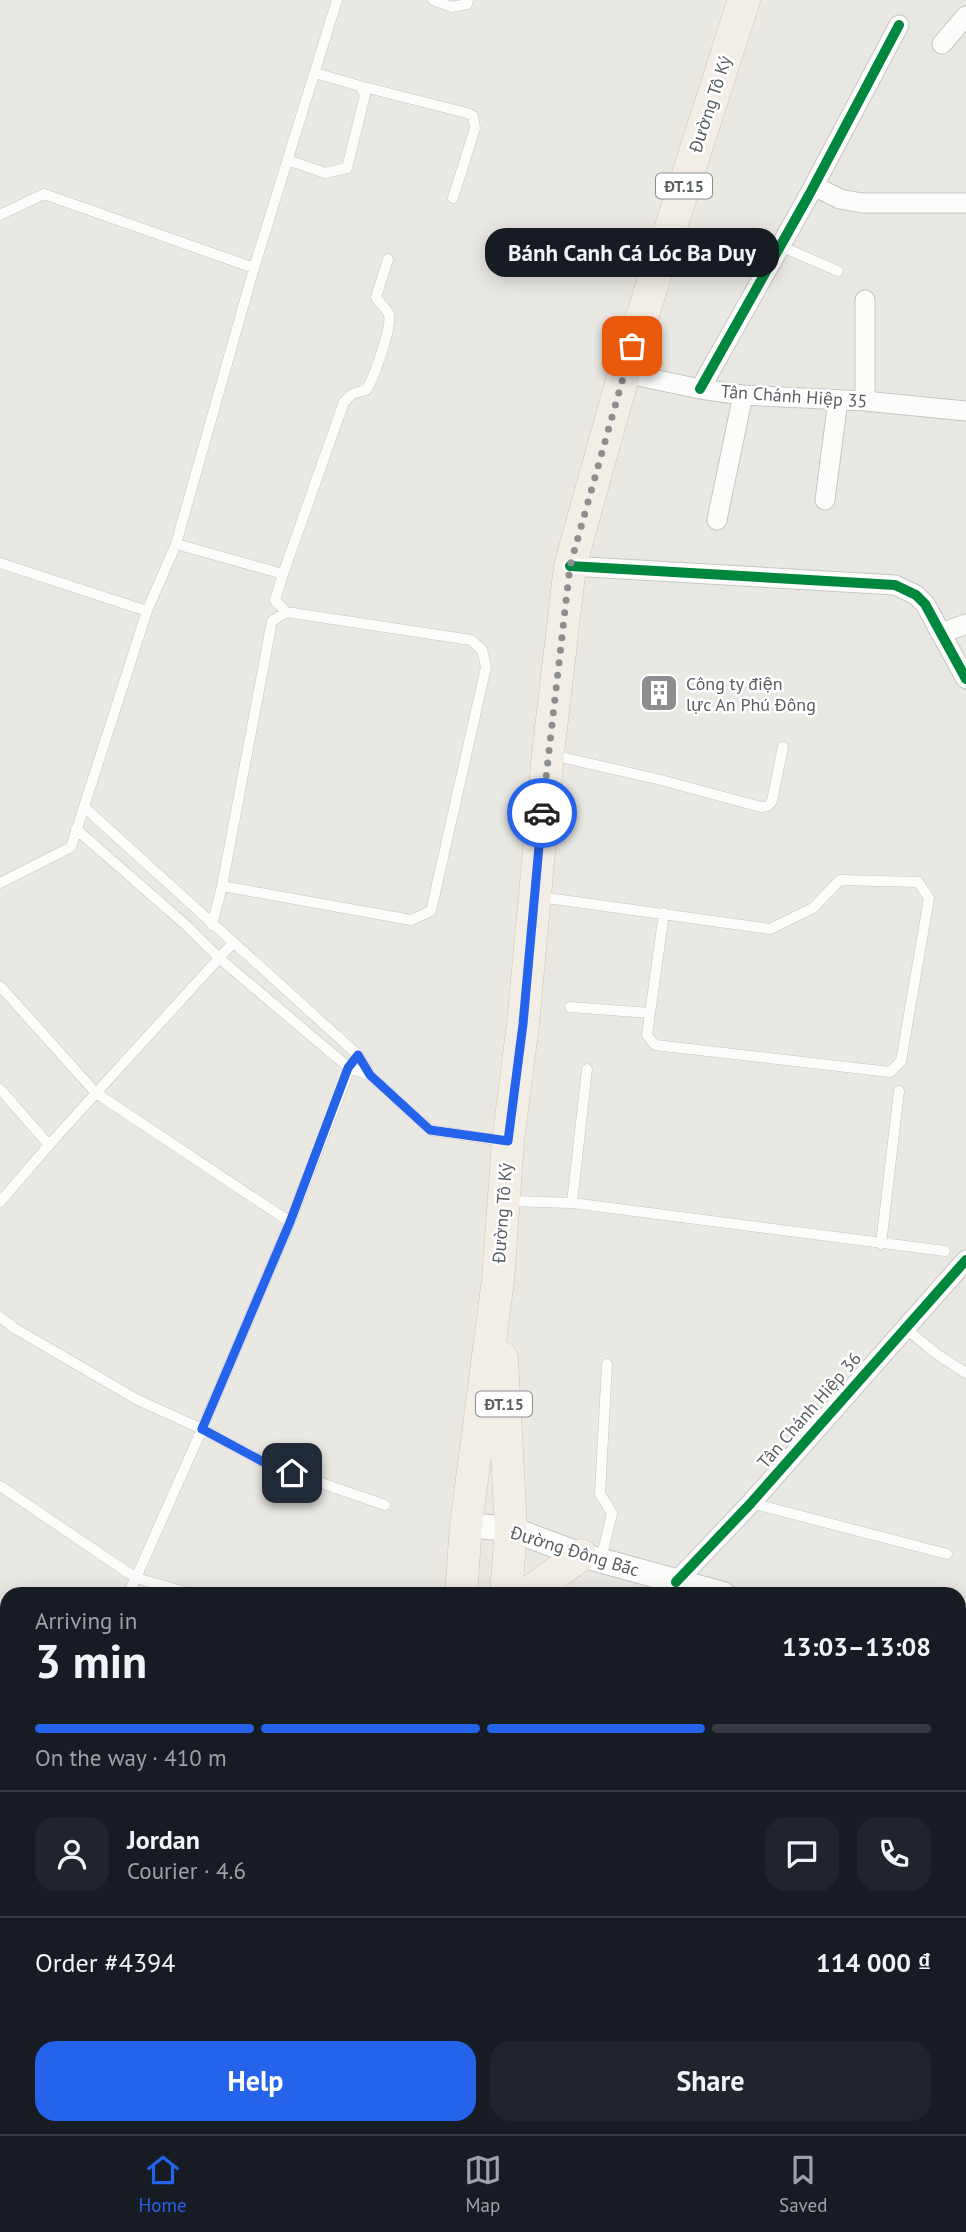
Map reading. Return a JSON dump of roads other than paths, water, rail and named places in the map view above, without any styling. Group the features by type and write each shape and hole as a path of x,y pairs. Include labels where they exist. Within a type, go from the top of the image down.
{"main road":[{"name":"Đường Tô Ký","path":"462,1587 466,1525 498,1280 508,1141 523,1024 548,754 570,566 624,373 744,0"},
{"name":"Đường Tô Ký","path":"498,1280 511,1529 507,1587"},
{"path":"539,1587 591,1558"}],"street":[{"path":"942,44 966,16"},
{"path":"700,389 814,186 900,25"},
{"path":"814,186 840,199 862,203 966,203"},
{"path":"865,300 865,401"},
{"name":"Tân Chánh Hiệp 35","path":"624,373 743,395 865,401 966,411"},
{"path":"717,520 743,395"},
{"path":"825,500 838,400"},
{"path":"570,566 895,586 916,595 925,604 966,679"},
{"path":"942,633 966,624"},
{"name":"Tân Chánh Hiệp 36","path":"676,1582 751,1503 966,1260"},
{"name":"Đường Đông Bắc","path":"466,1525 511,1529 591,1558 696,1587"}],"lane":[{"path":"0,883 71,847 147,611 176,544 254,268 337,0"},
{"path":"433,0 452,6 467,4 468,0"},
{"path":"315,73 473,116 475,128 453,198"},
{"path":"288,160 325,173 347,168 365,95 360,86"},
{"path":"0,215 44,194 254,268"},
{"path":"780,246 838,271"},
{"path":"222,886 411,920 431,911 486,667 482,650 471,640 286,612 275,600 344,402 352,394 366,390 372,378 389,325 389,313 376,297 388,259"},
{"path":"176,544 283,574"},
{"path":"0,563 147,611"},
{"path":"212,925 222,886 272,621 286,612"},
{"path":"548,754 761,807 768,806 772,801 783,747"},
{"path":"84,807 232,944 358,1055 370,1075 430,1130 508,1141"},
{"path":"76,830 187,926 219,958 348,1068 370,1075"},
{"path":"534,896 664,913 770,929 813,908 840,880 918,882 929,898 901,1060 890,1072 655,1045 647,1035 664,913"},
{"path":"0,1202 232,944"},
{"path":"0,986 96,1093 290,1222"},
{"path":"570,1007 650,1013"},
{"path":"132,1587 290,1222 348,1068 358,1055"},
{"path":"572,1203 587,1069"},
{"path":"0,1089 49,1145"},
{"path":"881,1244 899,1091"},
{"path":"503,1201 572,1203 945,1251"},
{"path":"0,1317 14,1328 138,1400 202,1429 269,1465 385,1505"},
{"path":"905,1328 938,1355 966,1373"},
{"path":"591,1558 612,1513 600,1494 607,1364"},
{"path":"0,1486 136,1578 168,1587"},
{"path":"751,1503 947,1554"}],"place":[{"name":"Bánh Canh Cá Lóc Ba Duy","path":"632,346"},
{"name":"Công ty điện lực An Phú Đông","path":"659,693"}]}
